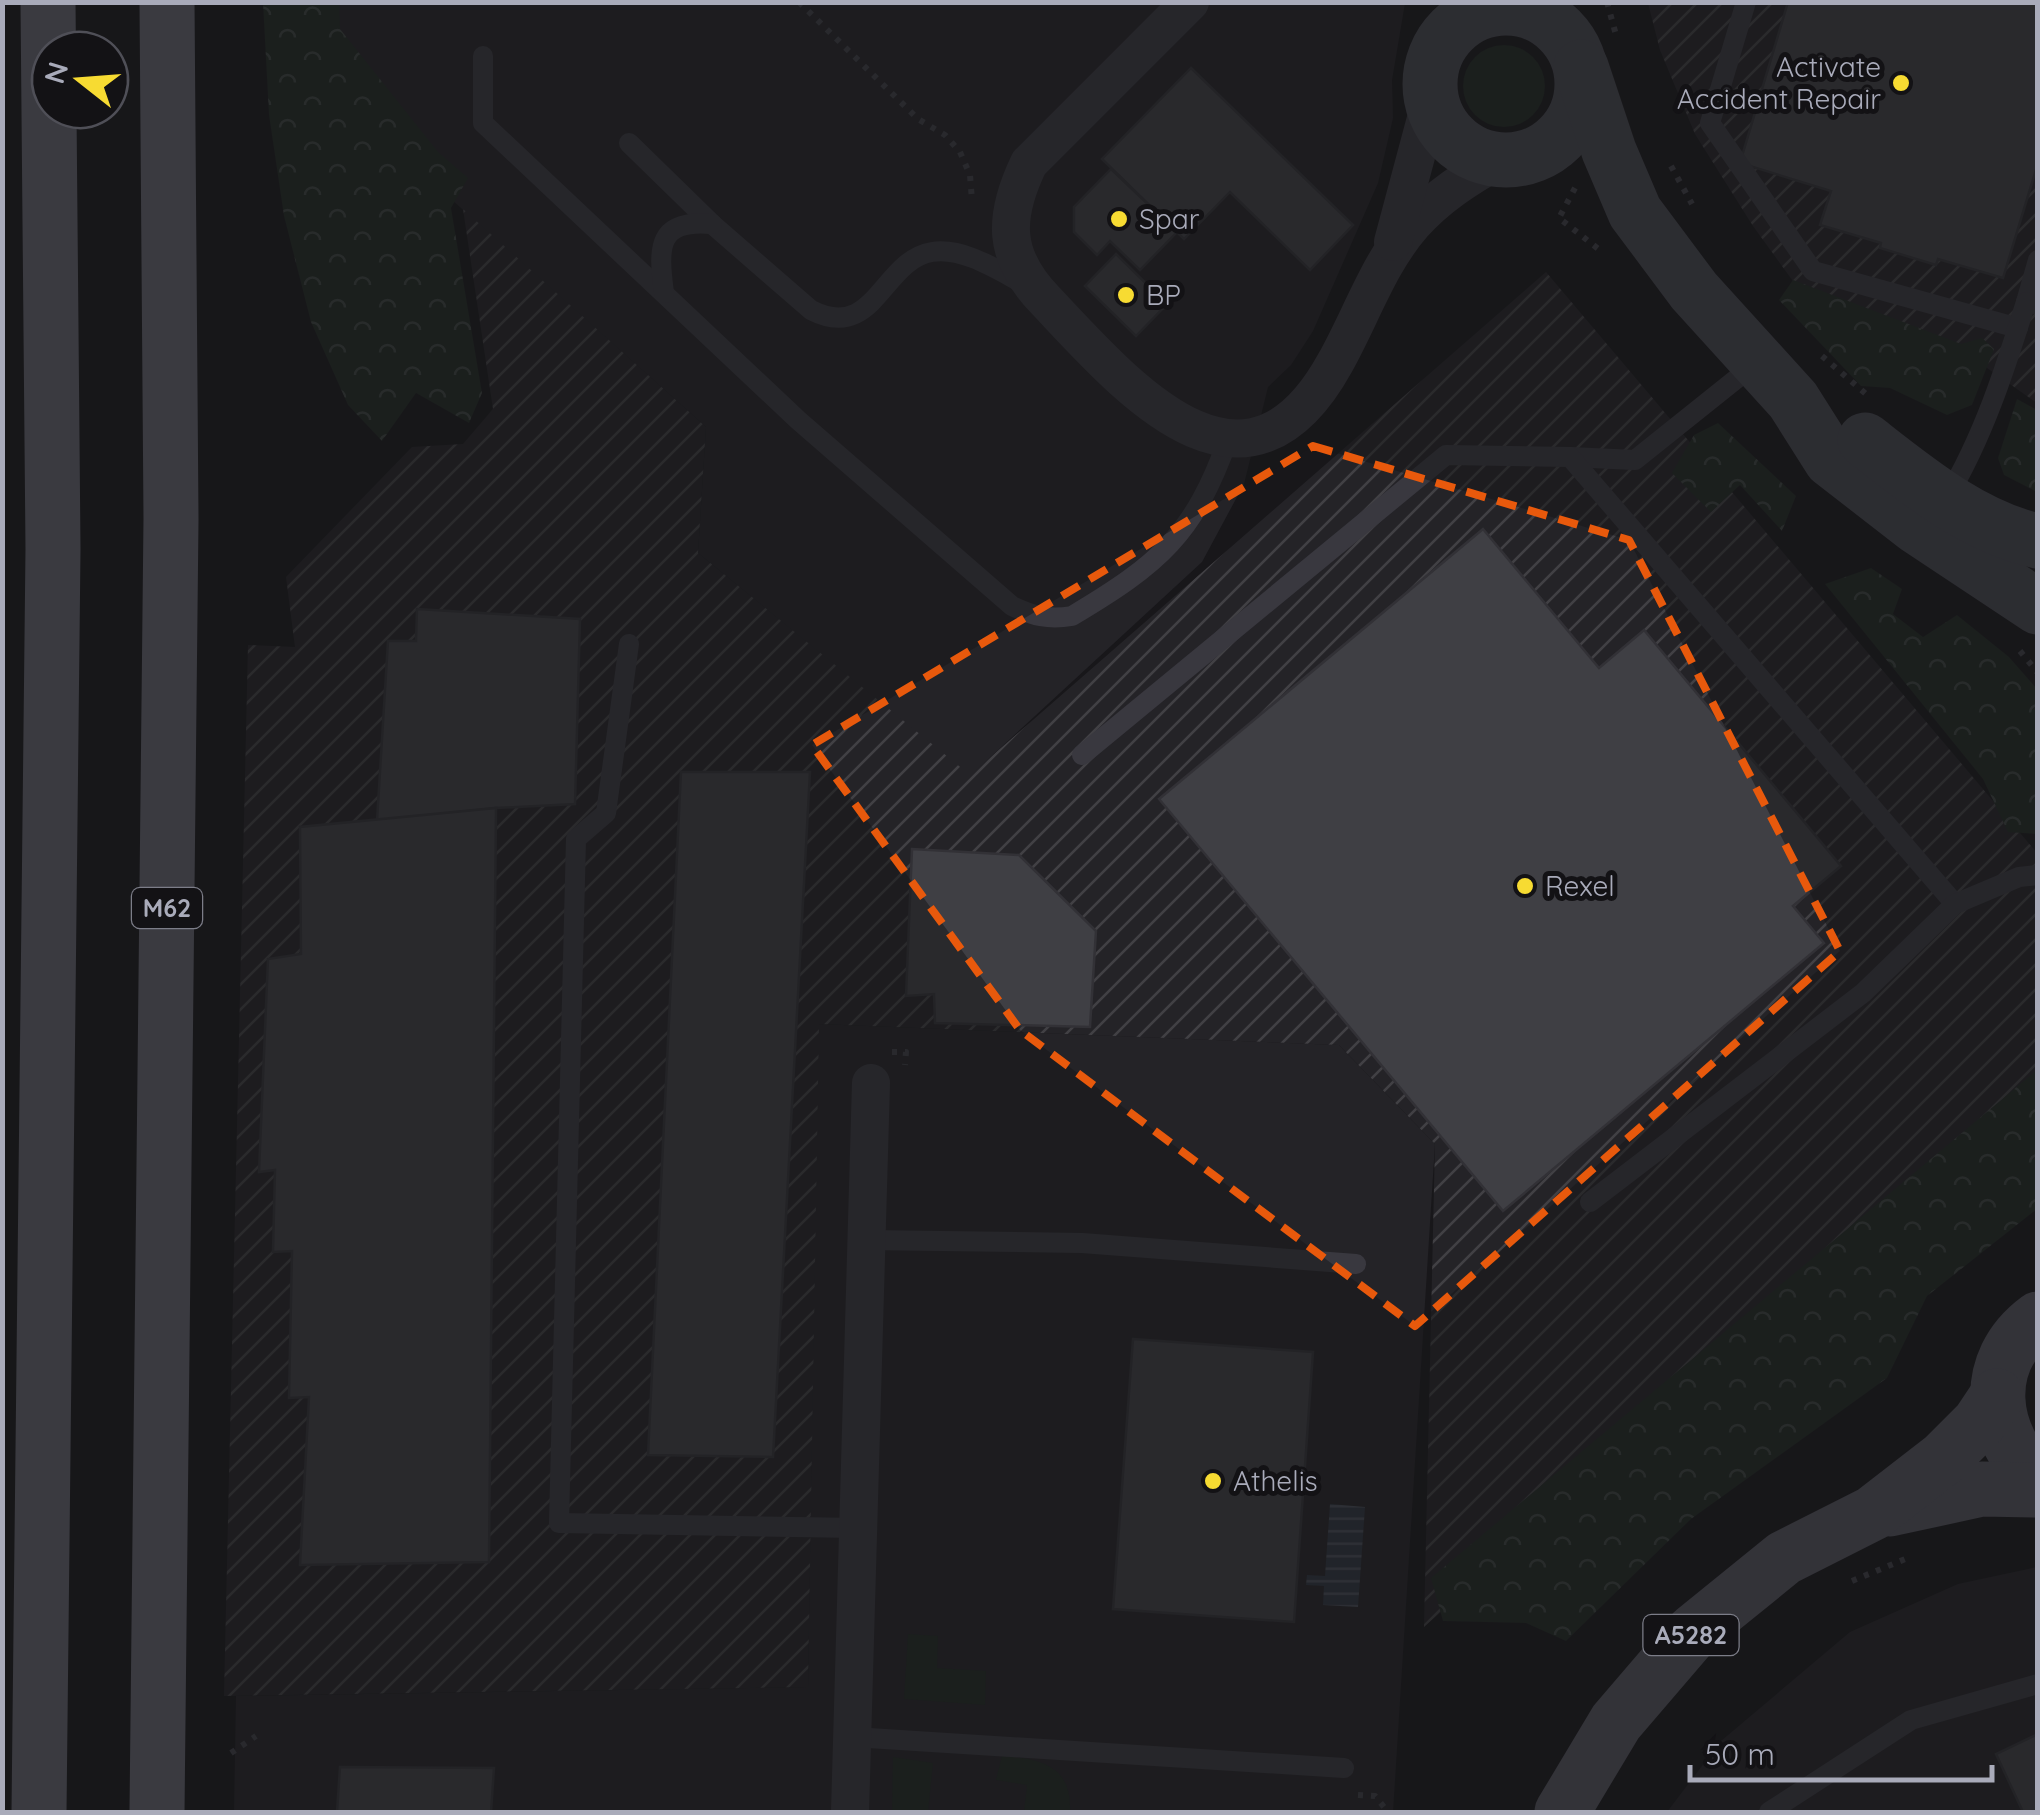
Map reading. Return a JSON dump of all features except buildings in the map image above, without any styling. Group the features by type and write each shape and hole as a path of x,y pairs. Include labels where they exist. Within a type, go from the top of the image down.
{"highway":[{"path":"38,1812 53,549 48,2"},
{"name":"M62","path":"157,1812 171,518 167,2"}],"main road":[{"name":"A5282","path":"1562,1812 1616,1722 1694,1630 1784,1558 1872,1513 1944,1458 1979,1423 1996,1396 2002,1368 2014,1344 2038,1319"},
{"path":"1996,1396 2001,1428 2014,1456 2038,1480"},
{"name":"A5282","path":"1872,1513 1982,1489 2038,1490"}],"street":[{"path":"1190,2 1029,163 1014,194 1009,230 1017,260 1032,288 1099,357 1152,404 1183,424 1228,439 1282,428 1310,405 1390,254 1441,196 1511,159 1546,150 1564,134 1577,114 1582,91 1583,30"},
{"path":"1390,254 1438,52 1450,31 1471,15 1496,7 1522,8 1583,30"},
{"path":"1583,30 1614,165 1635,212 1694,291 1852,430 1946,499 1994,525 2038,540"},
{"path":"1438,52 1440,122 1455,141 1475,154 1511,159 1580,180 1635,212"},
{"path":"1790,372 1832,460 1916,526 2038,607"},
{"path":"850,1812 853,1680 841,1528 866,1240 872,1084"}],"lane":[{"path":"1746,2 1710,124 1813,271 2018,328"},
{"path":"483,56 483,123 826,444 1012,606 1032,616 1072,616 1167,550 1200,506 1228,439"},
{"path":"630,143 712,224 811,310 827,318 856,314 919,256 936,252 960,254 1032,288"},
{"path":"664,293 660,262 667,234 677,225 689,222 712,224"},
{"path":"1946,499 1967,464 2018,328 2032,304 2038,260"},
{"path":"1082,755 1446,455 1635,460 1790,372"},
{"path":"1570,458 1955,904"},
{"path":"630,644 606,814 576,838 558,1524 841,1528"},
{"path":"1590,1202 1863,993 1955,904 2019,877 2038,875"},
{"path":"866,1240 1082,1244 1356,1264"},
{"path":"1769,1812 1911,1720 2038,1684"},
{"path":"853,1737 1344,1768"}],"path":[{"path":"799,2 918,120 945,135 960,152 970,174 972,198 960,254"},
{"path":"1665,155 1697,213"},
{"path":"1790,372 1878,404"},
{"path":"1844,1585 1891,1562 1925,1552"},
{"path":"231,1753 256,1736"}],"highlighted area":[{"path":"1313,446 1629,540 1840,951 1415,1326 1020,1030 812,745"}],"shaded area":[{"path":"308,3 1405,3 1392,80 1393,118 1378,183 1313,331 1291,365 1268,387 1244,484 1202,562 970,776 698,553 706,427 311,74"},
{"name":"Activate Accident Repair","path":"1648,3 2037,3 2037,403 1963,351 1798,288 1695,134 1660,50"},
{"path":"463,209 706,427 698,553 970,775 1546,272 2037,853 2037,1081 1424,1627 1435,1144 1339,1045 819,1024 808,1687 224,1696 248,645 295,647 286,577 412,447 463,444 493,409"},
{"path":"818,1024 1339,1045 1435,1144 1393,1812 234,1812 236,1696 808,1687"},
{"path":"1330,1504 1365,1507 1358,1607 1323,1605 1324,1586 1306,1585 1307,1575 1325,1576"},
{"path":"2037,1567 2037,1812 1667,1812 1721,1741 1850,1632 1958,1584"}],"green space":[{"path":"263,3 339,3 340,29 438,152 468,178 451,208 482,393 469,423 416,393 382,441 348,405 311,322 284,216 269,115"},
{"path":"1504,45 1520,48 1533,57 1542,70 1542,102 1533,115 1520,124 1504,127 1488,124 1475,115 1466,102 1463,86 1466,70 1475,57 1488,48"},
{"path":"1793,280 1961,344 1982,338 1994,349 1972,405 1947,415 1890,388 1861,386 1779,300"},
{"path":"2017,399 2037,410 2037,492 2004,475 1998,458"},
{"path":"1718,423 1796,496 1782,531 1740,485 1711,512 1672,473 1694,435"},
{"path":"1871,568 1902,589 1893,614 1923,637 1957,615 2009,657 2037,689 2037,834 2008,832 1983,779 1825,584"},
{"path":"2037,1070 2037,1209 1927,1296 1887,1378 1691,1519 1566,1641 1526,1623 1443,1621 1431,1578"},
{"path":"908,1634 938,1636 937,1668 986,1671 985,1705 904,1699"},
{"path":"1002,1756 1052,1768 1066,1784 1070,1812 1024,1812 1027,1785 996,1780"},
{"path":"893,1757 933,1763 928,1812 892,1812"}],"place":[{"name":"Activate Accident Repair","path":"1901,83"},
{"name":"Spar","path":"1119,219"},
{"name":"BP","path":"1126,295"},
{"name":"Rexel","path":"1525,886"},
{"name":"Athelis","path":"1213,1481"}]}
